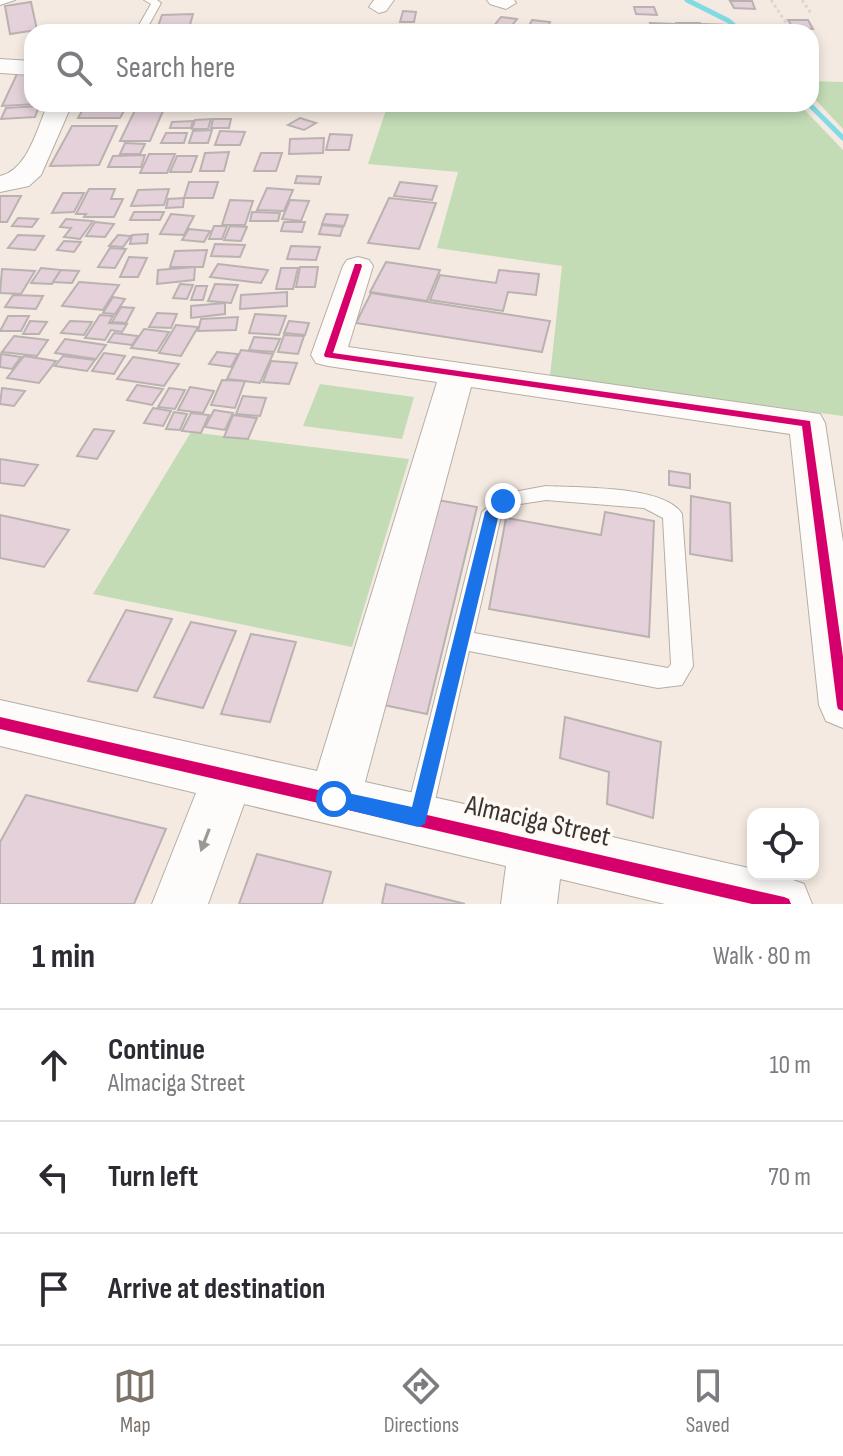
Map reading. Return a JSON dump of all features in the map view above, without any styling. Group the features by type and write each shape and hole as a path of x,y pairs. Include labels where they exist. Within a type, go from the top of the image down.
{"street":[{"path":"0,66 24,68"},
{"path":"0,184 20,180 32,169 57,112"},
{"path":"358,266 328,355 807,423 843,705"},
{"path":"334,799 457,374"},
{"name":"Almaciga Street","path":"0,723 537,844 784,904"},
{"path":"180,904 229,776"},
{"path":"529,904 537,844"}],"lane":[{"path":"0,2 10,0"},
{"path":"144,24 156,3 149,0"},
{"path":"418,818 492,512 503,501 546,493 647,501 672,514 682,666 674,678 658,678 462,640"}],"path":[{"path":"771,0 787,24"},
{"path":"802,0 812,15"}],"green space":[{"path":"819,81 843,82 843,129 819,104"},
{"path":"385,112 807,112 843,150 843,416 550,376 562,266 437,248 458,172 368,164"},
{"path":"320,384 414,397 402,439 303,426"},
{"path":"191,432 409,459 352,647 93,594"}],"building":[{"path":"730,1 752,1 755,9 734,8"},
{"path":"31,2 36,24 24,24 24,32 10,34 5,6"},
{"path":"634,7 654,7 657,15 636,14"},
{"path":"403,11 416,12 414,22 400,22"},
{"path":"193,14 190,24 159,24 162,15"},
{"path":"501,17 517,19 513,24 495,24"},
{"path":"532,20 550,22 549,24 530,24"},
{"path":"788,20 808,20 810,24 790,24"},
{"path":"17,74 24,74 24,105 2,106"},
{"path":"24,107 24,112 37,112 35,117 1,119 6,108"},
{"path":"81,112 123,112 120,118 78,118"},
{"path":"134,112 163,112 150,141 120,141"},
{"path":"300,118 316,123 304,130 288,125"},
{"path":"211,119 208,129 192,129 195,120"},
{"path":"213,119 231,119 229,128 211,128"},
{"path":"193,121 191,128 170,128 172,122"},
{"path":"72,126 117,126 99,165 50,166"},
{"path":"212,130 208,143 189,143 193,131"},
{"path":"220,131 245,132 240,145 215,145"},
{"path":"166,133 187,133 184,143 161,143"},
{"path":"330,134 352,135 349,150 326,150"},
{"path":"324,138 323,153 289,154 290,139"},
{"path":"125,143 145,144 140,154 120,154"},
{"path":"229,152 224,171 200,171 205,153"},
{"path":"261,153 282,153 276,171 254,171"},
{"path":"149,154 175,154 167,173 140,173"},
{"path":"145,155 141,167 108,167 113,156"},
{"path":"177,156 197,156 191,172 170,172"},
{"path":"297,176 321,177 319,184 295,183"},
{"path":"189,182 218,182 213,198 184,198"},
{"path":"400,182 437,186 432,200 394,196"},
{"path":"267,188 293,190 284,211 257,210"},
{"path":"89,189 115,189 111,199 123,199 114,217 76,214"},
{"path":"169,189 164,205 131,206 138,190"},
{"path":"63,193 84,193 74,212 52,213"},
{"path":"0,196 21,196 7,222 0,222"},
{"path":"184,198 183,207 166,208 168,199"},
{"path":"389,198 436,203 419,249 368,243"},
{"path":"230,200 253,201 245,225 222,225"},
{"path":"290,200 309,201 301,221 282,219"},
{"path":"134,212 164,212 160,220 130,220"},
{"path":"252,212 280,213 278,221 250,221"},
{"path":"171,214 194,216 184,235 160,234"},
{"path":"326,214 348,215 344,226 322,224"},
{"path":"18,218 38,219 32,227 12,226"},
{"path":"66,219 93,221 80,239 64,237 71,228 60,227"},
{"path":"95,222 114,224 105,237 86,236"},
{"path":"284,222 305,222 302,232 281,231"},
{"path":"322,225 343,227 340,236 319,234"},
{"path":"214,226 227,226 222,239 209,239"},
{"path":"230,226 247,227 241,241 224,240"},
{"path":"189,229 210,231 204,242 182,240"},
{"path":"148,234 147,243 130,244 132,235"},
{"path":"18,235 44,236 35,250 8,248"},
{"path":"118,235 131,236 123,247 109,246"},
{"path":"64,241 81,242 74,252 57,250"},
{"path":"215,244 245,245 240,257 211,256"},
{"path":"291,246 320,247 316,260 287,259"},
{"path":"110,248 126,249 115,268 98,267"},
{"path":"207,250 203,267 170,267 175,251"},
{"path":"129,257 147,258 138,277 120,277"},
{"path":"386,262 440,270 427,301 370,292"},
{"path":"218,264 268,270 261,283 210,277"},
{"path":"195,267 194,280 157,284 158,270"},
{"path":"300,267 318,267 315,287 296,287"},
{"path":"41,268 61,270 52,284 31,283"},
{"path":"281,268 298,268 293,289 276,289"},
{"path":"2,269 35,271 21,294 0,293"},
{"path":"61,270 79,271 72,283 53,282"},
{"path":"499,270 539,274 536,295 508,292 503,311 430,300 440,275 496,283"},
{"path":"79,282 119,285 103,310 62,306"},
{"path":"180,284 193,285 187,299 173,298"},
{"path":"215,284 238,285 231,303 208,301"},
{"path":"196,286 207,286 203,300 191,300"},
{"path":"287,292 287,306 240,309 241,295"},
{"path":"371,293 550,321 542,352 356,323"},
{"path":"13,295 43,296 36,309 5,307"},
{"path":"113,297 125,299 115,314 103,313"},
{"path":"225,303 225,314 191,318 191,306"},
{"path":"121,307 134,308 126,323 112,322"},
{"path":"157,313 177,314 171,328 149,327"},
{"path":"255,314 286,316 279,335 249,333"},
{"path":"100,315 113,316 109,323 127,324 122,332 111,330 105,340 85,338"},
{"path":"8,316 29,316 21,331 0,331"},
{"path":"238,317 236,330 198,331 201,319"},
{"path":"30,321 47,322 39,334 23,334"},
{"path":"70,321 92,322 84,335 61,333"},
{"path":"289,321 309,323 305,335 284,333"},
{"path":"176,325 198,327 181,356 159,353"},
{"path":"144,329 169,332 157,351 131,348"},
{"path":"114,333 138,336 132,345 108,342"},
{"path":"284,335 304,336 298,354 278,352"},
{"path":"14,336 48,340 37,356 2,352"},
{"path":"254,337 280,339 274,352 249,350"},
{"path":"65,339 106,345 96,359 55,353"},
{"path":"241,350 273,354 260,383 227,379"},
{"path":"217,352 238,354 231,367 209,364"},
{"path":"104,353 125,356 114,374 92,371"},
{"path":"1,354 21,357 12,369 0,367"},
{"path":"24,356 56,361 39,383 7,378"},
{"path":"63,356 95,360 87,371 55,366"},
{"path":"133,357 179,364 164,386 117,379"},
{"path":"271,361 297,363 289,384 263,382"},
{"path":"222,380 245,381 235,408 211,405"},
{"path":"137,385 163,389 152,405 127,400"},
{"path":"190,387 214,391 203,413 178,410"},
{"path":"2,388 25,391 14,406 0,404"},
{"path":"169,388 185,390 175,409 158,407"},
{"path":"243,396 266,398 260,416 236,414"},
{"path":"153,408 171,411 163,426 144,423"},
{"path":"214,410 233,413 225,430 205,427"},
{"path":"174,412 187,414 180,430 166,429"},
{"path":"191,413 209,415 201,433 182,431"},
{"path":"233,415 257,418 248,439 224,437"},
{"path":"94,429 114,431 97,459 77,456"},
{"path":"0,459 38,465 24,486 0,483"},
{"path":"669,471 690,474 690,488 669,485"},
{"path":"691,496 730,503 732,561 690,554"},
{"path":"432,499 477,507 427,714 374,703"},
{"path":"605,512 654,521 649,637 489,609 506,518 601,535"},
{"path":"0,515 69,530 44,567 0,558"},
{"path":"126,610 172,619 137,691 88,681"},
{"path":"191,622 236,631 203,708 154,697"},
{"path":"251,634 296,642 270,722 221,714"},
{"path":"565,717 661,742 653,818 607,804 609,772 560,758"},
{"path":"26,795 166,829 134,904 0,904 0,842"},
{"path":"257,854 331,872 322,904 239,904"},
{"path":"386,884 465,904 382,904"}],"waterway":[{"path":"687,0 732,24"},
{"path":"817,112 843,138"}],"cycle path":[{"path":"358,266 328,355 807,423 843,705"},
{"path":"0,723 784,904"}],"route":[{"path":"334,799 418,818 492,512 503,501"}]}
